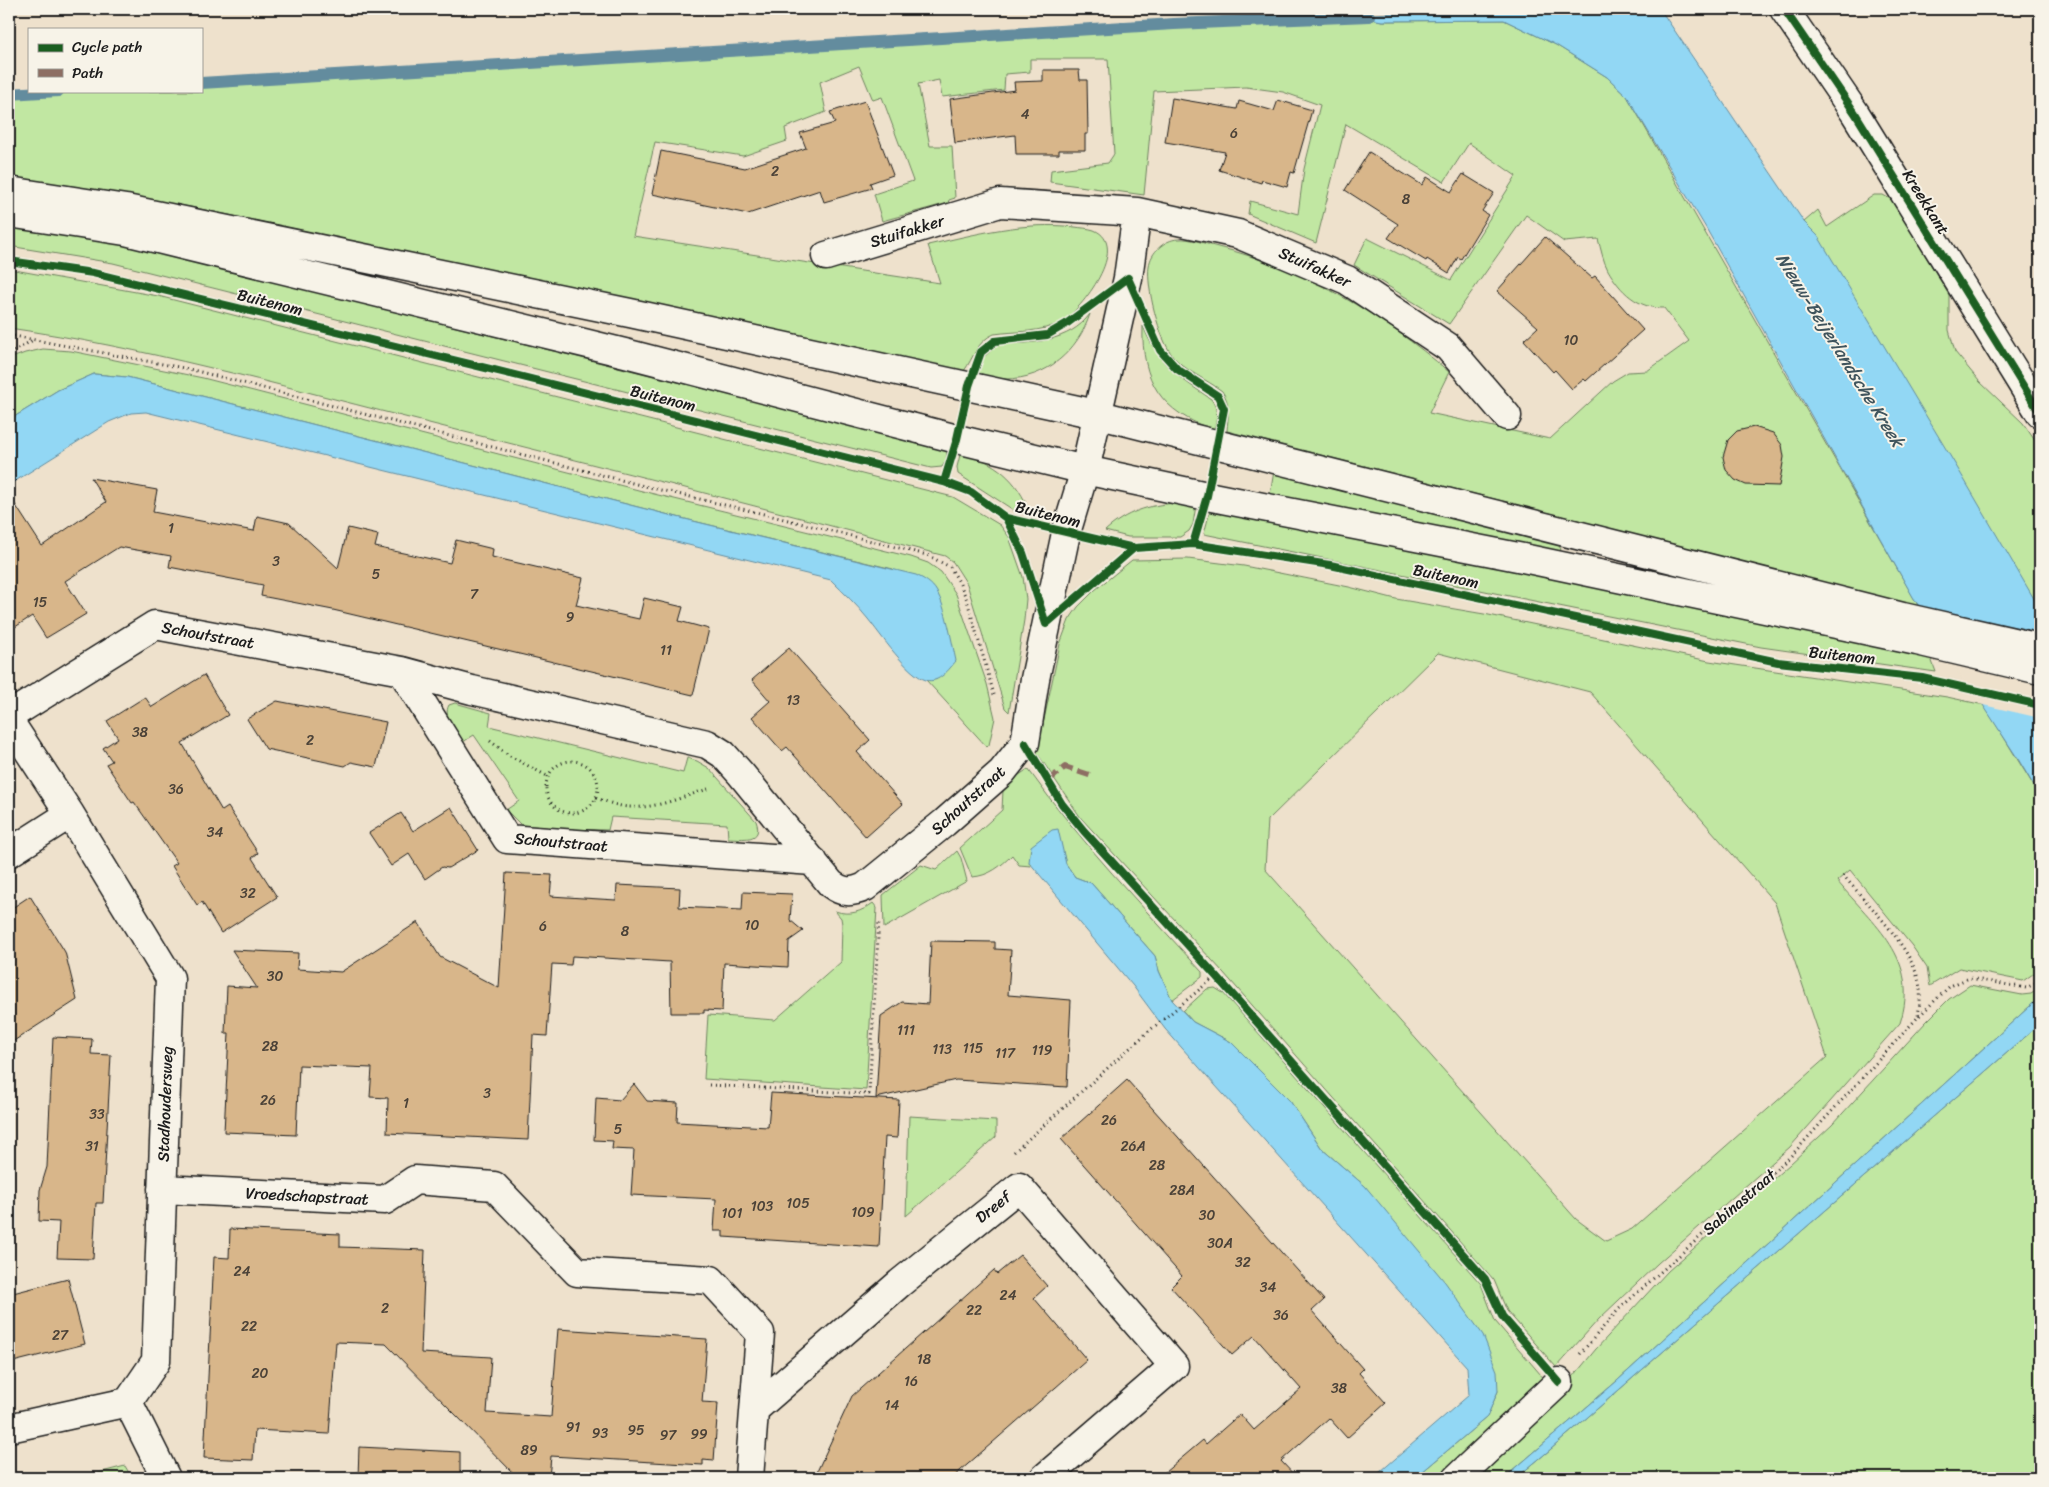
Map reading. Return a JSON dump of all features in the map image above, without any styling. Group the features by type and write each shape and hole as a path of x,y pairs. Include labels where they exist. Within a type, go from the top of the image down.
{"street":[{"name":"Kreekkant","path":"1784,9 1855,112 2040,413"},
{"path":"9,191 126,208 640,315 1096,414 1902,617 2040,648"},
{"name":"Stuifakker","path":"826,256 1000,203 1137,212 1238,234 1347,280 1448,346 1507,416"},
{"path":"1085,470 1096,414 1128,278 1137,212"},
{"name":"Buitenom","path":"9,213 125,231 625,353 947,437 1085,470 1523,558 1916,641 2040,670"},
{"name":"Schoutstraat","path":"9,716 155,625 402,671 472,690 707,744 723,754 741,774 831,884 840,891 854,892 876,879 944,823 1002,772 1025,743 1035,679 1066,533 1085,470"},
{"name":"Schoutstraat","path":"402,671 507,839 813,861"},
{"name":"Stadhoudersweg","path":"9,721 70,814 170,978 156,1362 128,1402"},
{"path":"9,853 70,814"},
{"name":"Vroedschapstraat","path":"162,1190 386,1200 415,1180 494,1186 577,1272 711,1280 760,1333 755,1409"},
{"name":"Dreef","path":"755,1409 900,1283 1019,1187 1174,1366 1044,1478"},
{"path":"1457,1478 1559,1382"},
{"path":"9,1428 128,1402 166,1478"},
{"path":"749,1478 755,1409"}],"path":[{"path":"9,335 189,369 656,490 764,514 933,558 950,568 959,582 967,600 1000,716 1025,743"},
{"path":"9,354 34,340"},
{"path":"487,738 510,756 549,776"},
{"path":"569,762 583,763 596,778 598,791 596,798 586,810 578,813 563,811 551,802 547,787 549,776 562,764 569,762"},
{"path":"596,798 617,806 633,808 658,804 719,786 741,774"},
{"path":"1843,875 1903,947 1915,969 1920,990 1918,1017"},
{"path":"709,1084 869,1094 880,900 876,879"},
{"path":"1210,969 1222,983"},
{"path":"1019,1187 1012,1154 1149,1031 1216,976"}],"green space":[{"path":"1354,16 1382,21 1504,20 1556,45 1607,77 1627,96 1919,607 1227,431 1228,405 1222,391 1190,371 1173,356 1158,326 1150,287 1149,266 1155,252 1163,244 1173,240 1183,239 1198,242 1250,256 1281,267 1341,296 1397,331 1449,372 1429,413 1550,439 1613,381 1628,372 1647,371 1689,341 1664,308 1655,308 1638,302 1624,292 1606,266 1598,239 1564,242 1526,215 1449,324 1354,265 1367,238 1451,280 1516,176 1469,143 1444,182 1346,124 1316,243 1248,214 1250,201 1298,214 1304,169 1320,105 1283,92 1246,87 1154,91 1144,195 1050,182 1051,170 1108,163 1114,154 1108,59 1030,59 1030,72 1005,74 1004,90 942,97 939,80 918,84 930,146 952,146 955,198 949,200 948,203 882,221 874,194 913,181 882,97 873,100 859,66 820,82 826,112 785,128 787,141 743,156 655,142 633,236 940,283 928,245 1000,230 1037,226 1089,229 1094,230 1104,238 1107,249 1105,263 1099,277 1090,292 1070,315 1053,326 1028,331 994,334 988,337 980,345 964,371 196,208 9,177 9,94 42,92 202,92 202,83 1174,24"},
{"path":"1874,195 1883,195 1892,200 1949,295 1949,330 1955,352 1979,381 2023,423 2040,448 2040,610 1804,222 1818,210 1827,227"},
{"path":"9,226 119,243 947,449 946,460 942,467 931,468 113,263 9,246"},
{"path":"9,269 158,296 953,497 1000,525 1009,537 1023,577 1026,599 1024,620 1009,712 1005,708 967,584 953,562 945,556 675,485 208,367 109,345 9,328"},
{"path":"1090,314 1085,327 1069,351 1047,368 1021,378 1003,379 978,375 983,358 998,344 1036,342 1061,336 1082,323"},
{"path":"1143,326 1149,340 1170,369 1211,399 1217,414 1214,430 1180,414 1158,392 1146,363 1143,346"},
{"path":"43,349 71,351 203,378 650,493 911,557 928,563 941,572 956,594 987,684 995,718 989,745 987,747 926,680 937,679 893,569 685,519 127,377 94,374 58,390 9,420 9,359"},
{"path":"961,451 985,461 1004,473 1019,490 1030,513 1015,511 958,474 957,467"},
{"path":"1274,471 1557,543 1561,549 1559,552 1270,495"},
{"path":"1176,503 1196,505 1193,524 1189,531 1180,537 1128,537 1105,531 1129,514 1147,508"},
{"path":"1210,511 1711,610 1930,656 1936,672 1761,647 1204,534"},
{"path":"1188,559 1244,566 1349,587 1396,599 1484,614 1709,661 1947,697 1984,705 2040,796 2040,969 2023,981 1959,968 1930,986 1927,968 1912,946 1850,870 1837,881 1879,928 1899,962 1904,980 1905,1000 1900,1023 1790,1147 1658,1263 1599,1319 1556,1367 1507,1311 1494,1280 1223,972 1081,818 1037,753 1060,644 1069,620 1078,607 1095,590 1132,560","holes":["1438,653 1590,692 1775,903 1827,1057 1632,1229 1606,1241 1576,1219 1265,869 1268,820"]},
{"path":"455,703 491,713 489,726 683,773 687,758 697,761 709,768 756,821 757,833 750,838 728,838 727,824 611,817 608,830 562,829 521,825 506,810 519,801 474,735 463,742 451,724 447,710 449,705"},
{"path":"1028,769 1090,848 1202,972 1202,977 1172,1000 1159,971 1155,956 1091,883 1075,877 1066,864 1060,842 1029,862 1031,866 1019,865 1012,855 994,870 984,875 972,877 960,848 1002,810 1003,790 1016,777"},
{"path":"957,851 961,858 967,881 884,928 883,895 921,865 936,870"},
{"path":"873,903 877,908 866,1090 704,1079 708,1015 775,1020 841,962 842,924 841,918 835,911 855,912"},
{"path":"1970,985 2022,995 2031,994 2040,988 2040,997 1617,1381 1504,1478 1469,1478 1559,1394 1596,1349 1668,1271 1832,1125 1926,1022 1949,999"},
{"path":"1215,988 1223,993 1481,1284 1495,1321 1541,1375 1543,1385 1443,1478 1415,1478 1487,1417 1498,1391 1365,1186 1322,1149 1290,1101 1231,1042 1193,1022 1183,1011 1207,989"},
{"path":"2040,1024 2040,1478 1516,1478 1551,1449"},
{"path":"909,1116 996,1121 996,1137 906,1216"},
{"path":"125,1466 132,1478 79,1478"},
{"path":"181,1473 277,1477 277,1478 181,1478"}],"water":[{"name":"Nieuw-Beijerlandsche Kreek","path":"1468,9 1660,9 1804,222 1818,236 2040,609 2040,796 1913,597 1706,228 1627,96 1607,77 1556,45 1504,20 1382,21 1354,16"},
{"path":"94,374 127,377 685,519 916,575 933,586 937,592 948,625 956,661 943,675 935,680 931,681 919,677 903,662 864,614 831,580 146,412 131,413 109,422 9,485 9,420 58,390"},
{"path":"1058,829 1066,864 1075,877 1091,883 1155,956 1159,971 1172,1000 1193,1022 1231,1042 1290,1101 1322,1149 1365,1186 1445,1282 1483,1335 1497,1371 1498,1391 1487,1417 1415,1478 1373,1478 1469,1395 1467,1367 1165,1029 1133,986 1029,862 1031,846 1052,830"},
{"path":"2040,997 2040,1024 1551,1449 1516,1478 1504,1478 1617,1381"}],"pier":[{"path":"1916,606 2040,633 2040,718 1979,704"}],"building":[{"path":"1043,70 1079,70 1080,80 1087,80 1088,134 1085,134 1085,150 1059,150 1059,154 1016,154 1015,135 955,143 950,99 1015,90 1014,82 1043,81"},
{"path":"1172,98 1237,109 1239,101 1274,111 1278,100 1312,110 1294,173 1291,172 1287,187 1262,180 1261,183 1219,170 1225,152 1165,142"},
{"path":"865,101 893,175 870,183 872,188 824,202 820,190 748,214 652,194 661,151 745,168 806,148 800,133 835,123 830,112"},
{"path":"1369,152 1422,185 1427,177 1451,192 1463,174 1494,193 1482,211 1488,215 1461,259 1458,257 1449,273 1388,238 1398,224 1345,190"},
{"path":"1545,237 1592,278 1595,276 1643,330 1586,381 1584,379 1572,389 1555,370 1553,372 1524,340 1538,327 1497,291"},
{"path":"1754,427 1773,433 1782,445 1784,457 1779,486 1746,485 1735,480 1726,470 1723,457 1728,440 1737,431"},
{"path":"91,478 157,490 153,512 254,531 257,516 289,523 338,568 348,528 378,535 375,547 450,563 456,540 493,549 492,557 583,578 576,605 639,619 644,598 683,607 679,621 709,629 693,695 333,610 261,596 263,585 169,567 171,556 119,547 65,581 86,614 46,638 32,616 9,631 9,495 42,546 106,502"},
{"path":"789,648 870,740 857,752 903,804 866,837 787,747 782,751 752,717 770,701 752,680"},
{"path":"204,675 228,715 182,743 222,811 228,807 258,853 252,858 277,897 221,933 202,902 197,905 172,866 177,863 134,802 132,803 106,764 112,761 103,748 118,738 107,721 145,697 152,707"},
{"path":"277,701 386,722 376,767 351,762 345,766 266,749 247,719"},
{"path":"451,807 478,850 448,868 442,867 425,879 409,854 391,866 369,833 401,813 413,831"},
{"path":"506,873 552,875 550,896 616,900 617,885 680,888 679,907 742,910 743,892 792,894 790,920 803,931 789,941 788,967 724,963 722,1011 704,1010 704,1013 671,1013 670,962 572,956 571,965 552,964 547,1036 533,1035 528,1140 387,1133 388,1098 370,1097 372,1068 299,1065 296,1135 224,1132 229,1033 225,1033 227,986 257,988 232,950 298,953 297,969 341,972 418,922 440,957 499,988"},
{"path":"30,896 65,952 77,1000 9,1044 9,910"},
{"path":"931,941 995,942 995,949 1011,950 1008,995 1071,1000 1067,1087 956,1080 876,1098 881,1016 902,1002 928,1004"},
{"path":"53,1037 92,1039 91,1054 111,1055 103,1203 96,1203 93,1259 57,1258 59,1222 39,1221 40,1190 47,1167"},
{"path":"1127,1080 1324,1300 1312,1311 1363,1369 1359,1373 1386,1403 1347,1438 1329,1418 1281,1461 1297,1478 1158,1478 1203,1440 1206,1444 1240,1414 1254,1430 1301,1389 1254,1336 1232,1355 1171,1287 1182,1276 1061,1139"},
{"path":"634,1084 647,1101 678,1103 677,1122 768,1127 771,1093 899,1100 897,1138 885,1137 879,1247 723,1237 723,1231 714,1231 716,1199 631,1195 634,1150 612,1149 613,1141 594,1140 596,1098 620,1100"},
{"path":"230,1229 340,1234 340,1247 425,1250 421,1353 491,1357 487,1413 551,1417 558,1329 707,1339 702,1402 718,1403 714,1461 703,1460 703,1465 551,1456 549,1478 518,1478 386,1344 336,1342 329,1434 255,1430 253,1460 204,1458 214,1257 229,1258"},
{"path":"1020,1255 1047,1286 1034,1298 1087,1360 952,1478 814,1478 852,1396 994,1270 997,1274"},
{"path":"68,1279 85,1344 9,1363 9,1294"},
{"path":"359,1447 460,1452 460,1478 358,1478"}],"waterway":[{"path":"202,83 1174,24 1369,16"},
{"path":"9,94 42,92"}],"marked path":[{"path":"1048,781 1065,767 1092,776"}],"cycle path":[{"path":"1784,9 1855,113 2040,413"},
{"path":"9,261 93,273 944,482 971,492 1006,518 1134,548 1193,544 1330,565 1778,662 1922,678 2040,705"},
{"path":"944,482 957,439 969,386 981,352 995,341 1047,335 1066,324 1128,278 1160,350 1177,369 1218,396 1224,409 1207,496 1193,544"},
{"path":"1006,518 1023,553 1046,624 1134,548"},
{"path":"1025,743 1062,804 1084,831 1216,976 1485,1279 1502,1316 1559,1382"}]}
